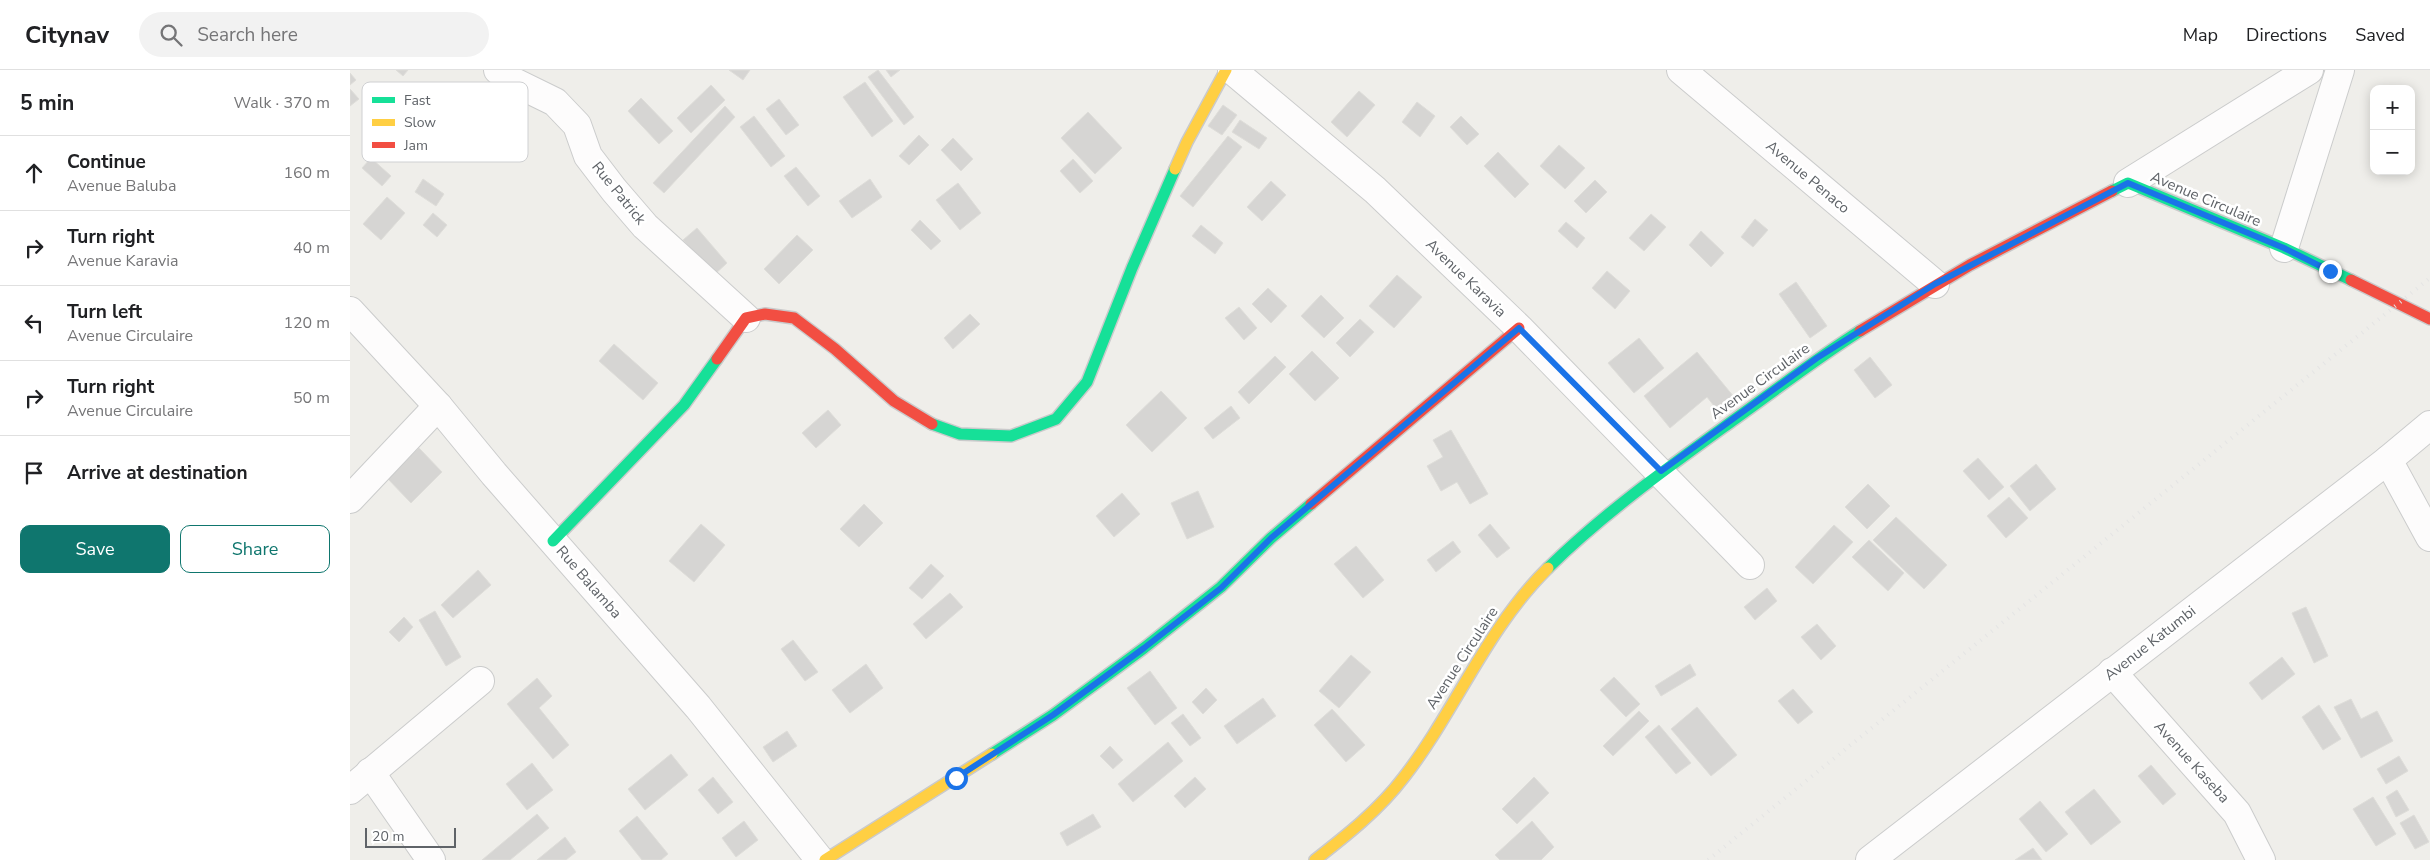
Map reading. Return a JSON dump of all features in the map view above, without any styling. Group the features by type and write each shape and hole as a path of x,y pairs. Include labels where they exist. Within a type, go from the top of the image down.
{"street":[{"name":"Rue Patrick","path":"498,70 514,82"},
{"path":"553,541 684,405 746,318 765,314 794,318 835,350 894,401 927,422 960,434 1011,436 1056,419 1086,382 1132,268 1187,142 1226,70"},
{"name":"Avenue Karavia","path":"1232,70 1375,190 1519,328 1661,471 1750,565"},
{"name":"Avenue Penaco","path":"1681,70 1935,284"},
{"path":"2128,183 2309,70"},
{"path":"2284,248 2340,70"},
{"name":"Rue Patrick","path":"528,89 555,102 577,125 588,156 645,226 746,318"},
{"name":"Avenue Circulaire","path":"1315,860 1385,800 1425,746 1456,692 1519,600 1568,548 1661,471 1817,358 1935,284 2128,183 2284,248 2430,319"},
{"name":"Rue Balamba","path":"350,311 438,406 494,474 698,706 820,860"},
{"path":"825,860 1053,715 1144,648 1221,588 1271,538 1519,328"},
{"path":"350,500 438,406"},
{"name":"Avenue Katumbi","path":"1876,858 2112,672 2388,460 2430,424"},
{"path":"2388,460 2430,537"},
{"name":"Avenue Kaseba","path":"2112,672 2237,813 2262,860"},
{"path":"350,790 480,681"},
{"path":"370,772 431,860"}],"building":[{"path":"396,70 408,70 403,76"},
{"path":"729,70 750,70 743,80"},
{"path":"878,70 914,117 904,125 868,77"},
{"path":"886,70 900,70 891,77"},
{"path":"350,73 356,80 350,85"},
{"path":"865,82 893,121 872,137 843,97"},
{"path":"711,85 725,100 691,133 677,118"},
{"path":"350,89 359,99 350,106"},
{"path":"1359,91 1375,105 1347,137 1331,122"},
{"path":"641,98 673,131 659,144 628,111"},
{"path":"779,99 799,125 786,135 766,109"},
{"path":"1417,102 1435,116 1420,137 1402,122"},
{"path":"1223,105 1237,115 1222,135 1208,126"},
{"path":"725,106 735,117 664,193 653,183"},
{"path":"1088,112 1122,148 1095,174 1061,138"},
{"path":"754,116 785,156 771,167 740,127"},
{"path":"1461,116 1479,134 1467,145 1450,127"},
{"path":"1240,120 1267,138 1259,149 1232,132"},
{"path":"919,135 929,145 909,165 899,156"},
{"path":"1228,136 1242,147 1193,207 1180,196"},
{"path":"953,138 973,159 961,171 941,150"},
{"path":"1559,145 1585,168 1565,189 1540,166"},
{"path":"1498,152 1529,184 1515,198 1484,166"},
{"path":"1073,159 1093,181 1080,193 1060,171"},
{"path":"367,162 375,162 391,176 382,186 362,168"},
{"path":"796,167 820,196 808,206 784,176"},
{"path":"423,179 444,194 436,206 415,192"},
{"path":"870,179 882,197 852,218 839,201"},
{"path":"1595,180 1607,192 1586,213 1574,201"},
{"path":"1271,181 1286,195 1262,221 1247,207"},
{"path":"958,183 981,213 960,230 936,200"},
{"path":"387,197 405,213 381,240 363,224"},
{"path":"433,213 447,225 437,237 423,225"},
{"path":"1651,214 1666,227 1644,251 1629,238"},
{"path":"1755,219 1768,230 1753,247 1741,237"},
{"path":"920,220 941,241 931,250 911,230"},
{"path":"1566,222 1585,238 1577,248 1558,231"},
{"path":"1201,225 1223,243 1215,254 1192,236"},
{"path":"697,228 727,263 714,275 683,240"},
{"path":"1701,231 1724,253 1711,267 1689,245"},
{"path":"797,235 813,250 779,284 764,269"},
{"path":"1607,271 1630,291 1615,309 1592,288"},
{"path":"1397,275 1422,297 1394,328 1369,306"},
{"path":"1796,282 1827,326 1810,338 1779,294"},
{"path":"1268,288 1287,306 1271,323 1252,304"},
{"path":"1321,295 1344,318 1324,338 1301,316"},
{"path":"1239,307 1257,328 1244,340 1225,318"},
{"path":"970,314 980,324 953,349 944,338"},
{"path":"1360,319 1374,332 1350,357 1336,343"},
{"path":"1639,338 1664,368 1634,393 1608,363"},
{"path":"614,344 658,383 643,400 599,361"},
{"path":"1312,351 1339,378 1315,401 1289,374"},
{"path":"1697,352 1734,397 1718,411 1707,397 1670,428 1644,396"},
{"path":"1275,356 1286,367 1249,404 1238,392"},
{"path":"1870,357 1892,385 1875,398 1854,370"},
{"path":"1161,391 1187,418 1152,452 1126,425"},
{"path":"1231,406 1240,418 1213,439 1204,428"},
{"path":"828,410 841,425 816,448 802,433"},
{"path":"1451,430 1488,494 1470,504 1457,482 1441,491 1427,466 1443,457 1433,440"},
{"path":"419,448 442,472 411,503 388,479"},
{"path":"1978,458 2004,487 1989,500 1963,471"},
{"path":"2036,464 2056,489 2030,511 2010,486"},
{"path":"1868,484 1890,506 1867,529 1845,507"},
{"path":"1198,491 1214,527 1187,539 1171,503"},
{"path":"1122,493 1140,514 1114,537 1096,516"},
{"path":"2009,497 2028,518 2006,538 1987,516"},
{"path":"864,504 883,523 859,547 840,529"},
{"path":"1896,517 1947,565 1924,589 1873,540"},
{"path":"701,524 725,545 694,582 669,561"},
{"path":"1490,524 1510,548 1497,558 1478,535"},
{"path":"1834,525 1853,542 1813,584 1795,567"},
{"path":"1869,540 1904,573 1888,591 1852,557"},
{"path":"1453,541 1461,552 1436,572 1427,560"},
{"path":"1356,546 1384,580 1363,598 1334,564"},
{"path":"931,564 944,576 922,599 909,588"},
{"path":"478,570 491,585 453,618 441,605"},
{"path":"1767,588 1777,601 1755,620 1744,607"},
{"path":"950,593 963,607 926,639 913,624"},
{"path":"2306,607 2328,656 2314,663 2292,613"},
{"path":"435,611 461,657 446,666 419,620"},
{"path":"404,617 413,627 399,642 389,632"},
{"path":"1817,624 1836,646 1821,660 1801,637"},
{"path":"793,640 818,672 805,681 781,649"},
{"path":"1351,655 1371,672 1339,708 1319,691"},
{"path":"2282,657 2295,674 2262,700 2249,683"},
{"path":"866,664 883,688 850,713 832,690"},
{"path":"1690,664 1696,675 1661,696 1655,686"},
{"path":"1150,671 1177,708 1155,725 1127,688"},
{"path":"1614,677 1640,704 1626,717 1600,690"},
{"path":"537,678 552,696 539,708 569,745 553,759 507,704"},
{"path":"1206,688 1217,700 1203,714 1192,702"},
{"path":"1793,689 1813,712 1798,724 1778,701"},
{"path":"1263,698 1276,716 1237,744 1224,726"},
{"path":"2351,699 2361,719 2377,711 2393,741 2361,758 2334,707"},
{"path":"2319,705 2341,739 2323,750 2302,717"},
{"path":"1697,707 1737,755 1711,776 1671,729"},
{"path":"1332,709 1365,745 1346,762 1314,725"},
{"path":"1639,711 1649,721 1613,756 1603,746"},
{"path":"1183,714 1201,738 1190,746 1171,723"},
{"path":"1659,725 1691,763 1676,774 1645,737"},
{"path":"787,731 797,746 773,762 763,747"},
{"path":"1168,742 1183,761 1133,802 1118,784"},
{"path":"1110,746 1123,760 1113,769 1100,756"},
{"path":"671,754 688,775 645,810 628,789"},
{"path":"2399,756 2408,771 2386,784 2377,769"},
{"path":"532,763 553,790 527,810 506,784"},
{"path":"2151,765 2176,794 2163,805 2138,776"},
{"path":"713,777 733,802 718,814 698,790"},
{"path":"1195,777 1206,789 1185,808 1174,796"},
{"path":"1534,777 1549,793 1517,824 1502,809"},
{"path":"2094,789 2121,822 2091,845 2065,812"},
{"path":"2397,790 2409,810 2396,817 2386,797"},
{"path":"2373,797 2396,834 2376,846 2353,809"},
{"path":"2040,801 2068,834 2046,852 2019,819"},
{"path":"537,814 549,828 510,860 482,860"},
{"path":"1093,814 1101,827 1067,846 1060,833"},
{"path":"2414,815 2429,842 2415,849 2400,823"},
{"path":"637,816 668,854 661,860 642,860 619,831"},
{"path":"744,821 758,840 736,857 722,838"},
{"path":"1532,821 1554,847 1541,860 1500,860 1495,855"},
{"path":"565,837 576,852 566,860 537,860"},
{"path":"2033,848 2042,860 2015,860"}],"railway":[{"path":"1708,860 2430,278"}],"traffic: fast":[{"path":"932,424 960,434 1011,436 1056,419 1087,382 1132,268 1175,169"},
{"path":"2112,191 2128,183 2284,248 2351,280"},
{"path":"1548,568 1592,528 1662,472 1860,331"},
{"path":"553,541 684,405 717,359"},
{"path":"992,754 1053,715 1144,648 1221,587 1271,538 1311,504"}],"traffic: slow":[{"path":"1175,169 1187,142 1226,70"},
{"path":"1315,860 1373,811 1404,777 1440,725 1489,643 1526,592 1548,568"},
{"path":"825,860 992,754"}],"traffic: jam":[{"path":"1860,331 1970,265 2112,191"},
{"path":"2351,280 2430,319"},
{"path":"717,359 746,318 765,314 794,318 835,349 894,401 932,424"},
{"path":"1311,504 1519,328"}],"route":[{"path":"956,778 1053,715 1221,588 1271,538 1519,328 1661,471 1759,402 1817,358 1935,284 2094,198 2128,183 2284,248 2330,271"}]}
